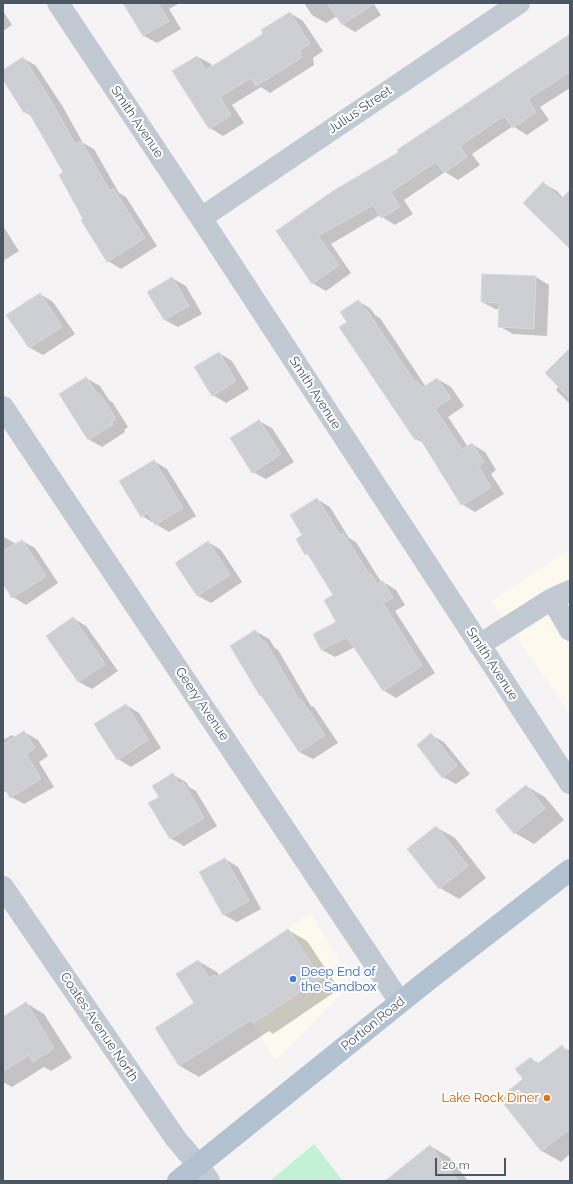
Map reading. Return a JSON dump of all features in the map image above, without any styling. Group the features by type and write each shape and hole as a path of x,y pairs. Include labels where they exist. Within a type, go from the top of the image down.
{"main road":[{"name":"Portion Road","path":"178,1181 203,1173 400,1002 570,870"}],"street":[{"name":"Smith Avenue","path":"58,3 570,783"},
{"name":"Julius Street","path":"200,218 519,3"},
{"name":"Geery Avenue","path":"3,407 400,1002"},
{"path":"479,645 561,595 570,630"},
{"name":"Coates Avenue North","path":"3,887 176,1139 203,1173"}],"shaded area":[{"path":"570,549 570,714 491,601"},
{"path":"310,913 349,976 345,990 285,1052 275,1060 253,1023 220,974"}],"green space":[{"path":"314,1144 343,1181 271,1181 271,1180"}],"building":[{"path":"123,3 158,3 169,21 143,36"},
{"path":"327,3 375,3 342,25"},
{"path":"290,12 310,44 300,50 301,58 256,86 251,78 220,97 231,115 209,129 172,71 197,56 206,70 263,34 261,30"},
{"path":"570,34 570,72 528,99 536,112 513,128 504,116 460,146 467,157 444,173 436,162 391,192 400,207 381,218 373,205 318,236 339,265 312,284 276,231 333,191 399,152 397,150"},
{"path":"23,57 50,99 75,144 81,141 110,191 113,188 145,238 107,262 81,220 83,219 59,175 63,172 28,111 24,113 3,80 3,70"},
{"path":"543,182 561,199 570,190 570,249 523,203"},
{"path":"482,274 536,276 534,329 498,327 499,303 481,302"},
{"path":"172,277 189,306 164,320 147,292"},
{"path":"40,293 62,327 29,348 6,315"},
{"path":"358,300 365,310 366,309 415,382 417,381 422,388 437,378 451,398 435,409 462,449 472,443 484,462 478,466 491,487 470,501 461,505 419,437 415,440 339,327 347,322 340,312"},
{"path":"570,348 570,399 545,373"},
{"path":"219,352 236,381 212,396 194,367"},
{"path":"86,377 98,395 100,394 116,419 111,422 113,424 88,440 59,394"},
{"path":"259,420 281,454 252,473 230,438"},
{"path":"154,460 183,508 155,525 148,513 141,517 119,481"},
{"path":"317,498 340,535 343,533 369,574 370,573 377,584 383,581 393,598 383,603 422,666 383,691 347,637 321,650 313,634 336,622 324,600 333,595 307,553 305,555 296,539 302,535 290,515"},
{"path":"22,540 46,576 12,598 3,584 3,551"},
{"path":"208,541 230,575 197,596 175,563"},
{"path":"73,617 105,664 78,682 46,636"},
{"path":"255,630 263,642 265,641 299,700 301,699 325,735 299,752 261,695 260,696 230,646"},
{"path":"126,704 148,740 117,760 94,724"},
{"path":"24,731 35,748 26,754 41,779 10,798 3,785 3,744"},
{"path":"431,733 457,766 442,778 417,745"},
{"path":"173,773 179,784 183,782 204,818 170,839 148,803 159,797 152,786"},
{"path":"526,785 545,808 514,834 495,810"},
{"path":"436,826 468,866 439,889 407,849"},
{"path":"225,858 249,901 223,915 199,872"},
{"path":"288,929 321,978 253,1023 251,1020 179,1066 155,1028 194,1003 176,974 198,960 209,978 214,975 216,977"},
{"path":"26,1002 54,1048 33,1062 29,1055 3,1071 3,1017"},
{"path":"562,1045 570,1056 570,1129 541,1151 499,1098 523,1079 515,1069 531,1057 536,1065"},
{"path":"430,1145 458,1181 385,1181"}],"place":[{"name":"Deep End of the Sandbox","path":"293,979"},
{"name":"Lake Rock Diner","path":"547,1098"}]}
